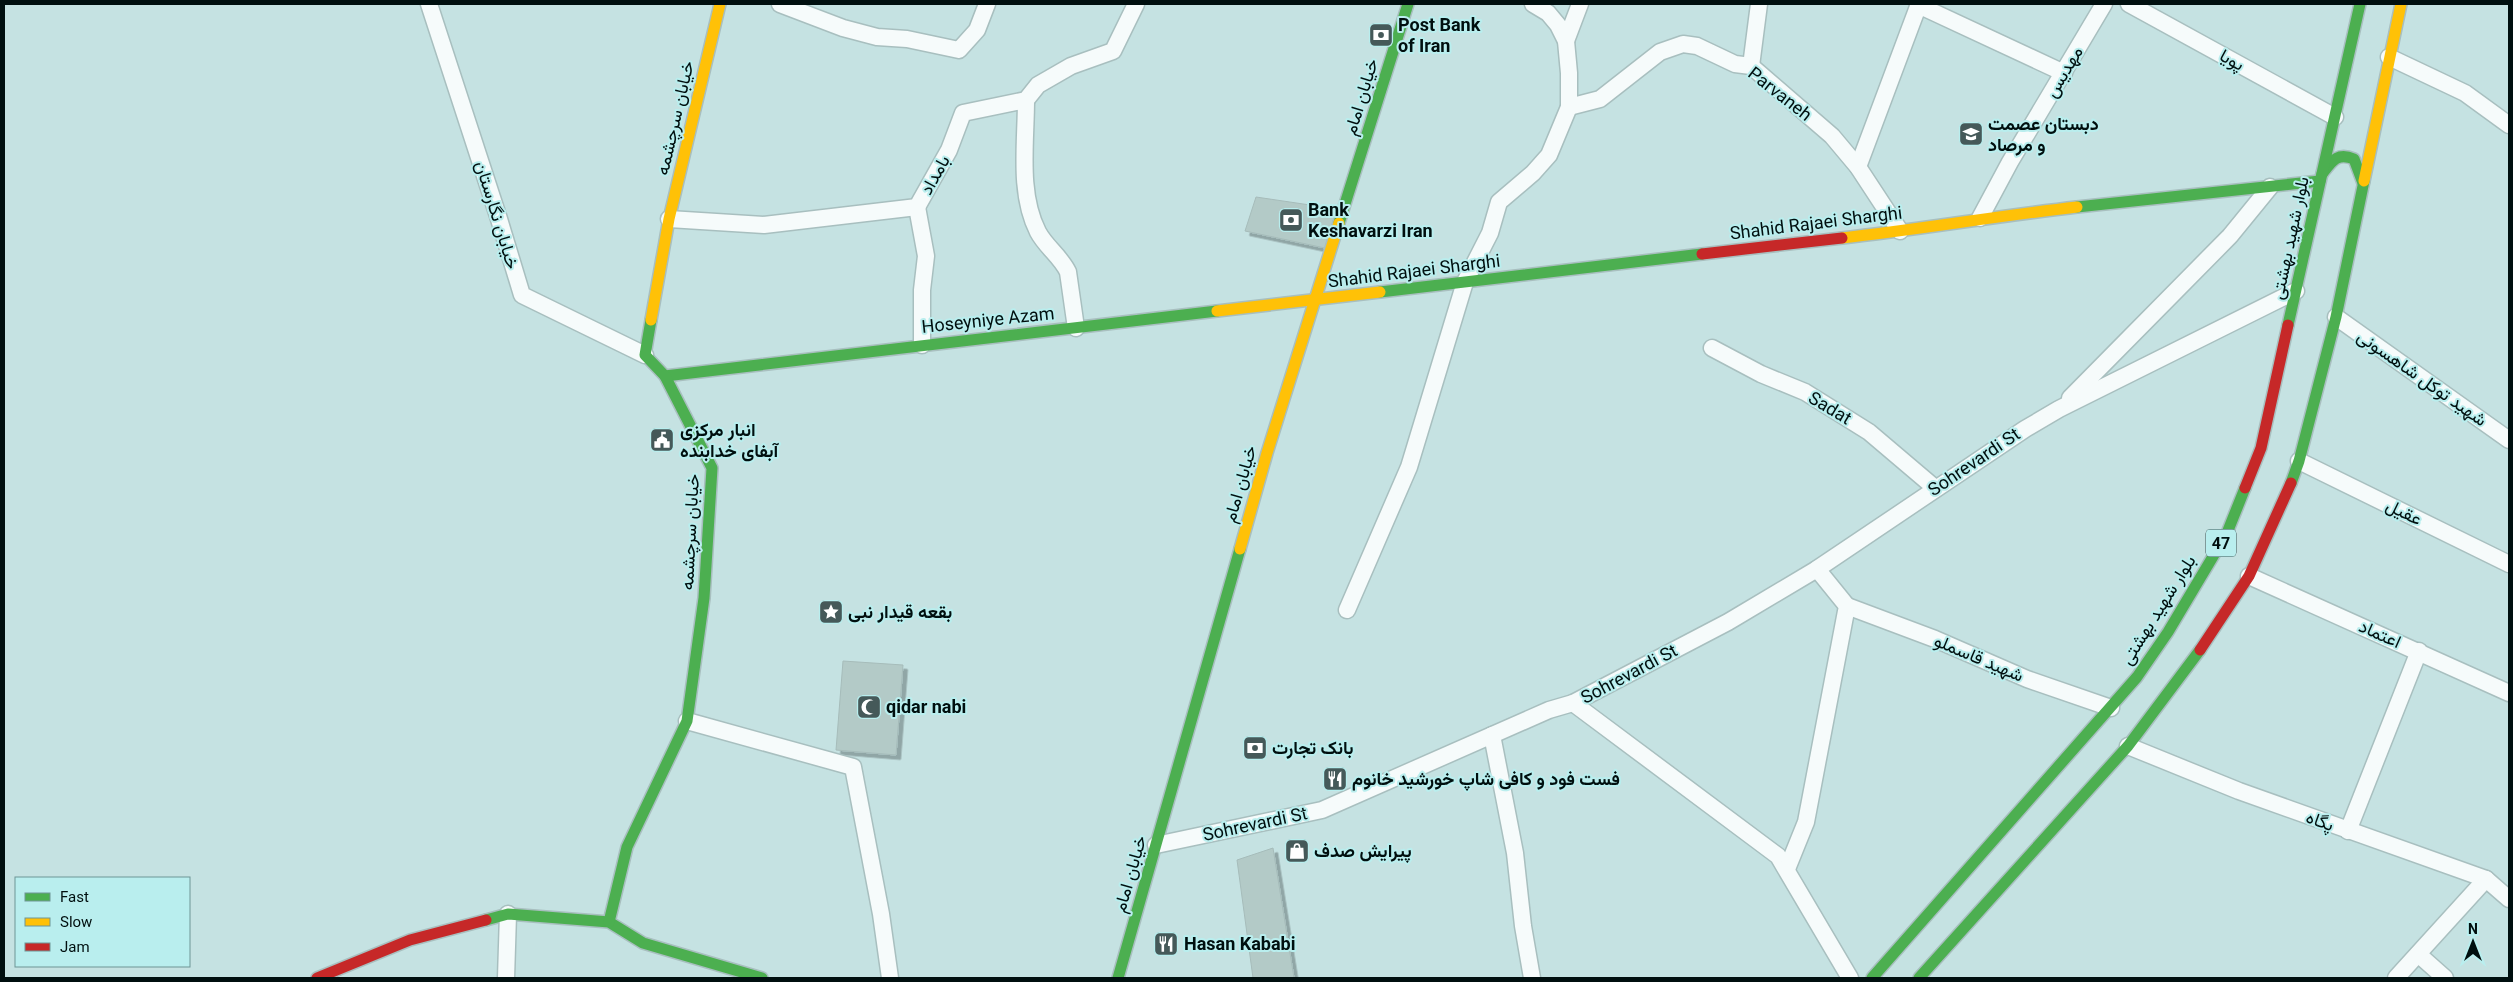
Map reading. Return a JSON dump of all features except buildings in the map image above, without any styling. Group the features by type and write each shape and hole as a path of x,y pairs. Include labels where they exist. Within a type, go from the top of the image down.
{"main road":[{"name":"خیابان سرچشمه","path":"609,922 627,846 687,721 704,598 712,468 665,376 645,356 669,219 720,4"},
{"name":"خیابان امام","path":"1118,978 1267,453 1408,4"},
{"name":"بلوار شهید بهشتی","path":"1872,978 2111,708 2137,676 2168,632 2227,533 2261,448 2360,4"},
{"name":"47","path":"1919,978 2128,746 2208,639 2249,576 2285,500 2299,460 2336,317 2401,4"},
{"path":"2321,177 2334,158 2345,155 2354,159 2364,183"},
{"name":"Shahid Rajaei Sharghi","path":"1316,301 1960,224 1980,218 2270,187 2321,177"},
{"name":"Hoseyniye Azam","path":"665,376 1316,301"},
{"path":"317,978 410,940 508,914 609,922 643,943 762,978"}],"street":[{"name":"خیابان نگارستان","path":"429,4 522,295 645,356"},
{"path":"780,4 843,28 877,37 907,39 959,50 977,30 987,4"},
{"path":"1076,328 1068,272 1065,264 1049,250 1038,232 1026,194 1026,100 1038,85 1071,66 1113,51 1136,4"},
{"path":"1347,610 1409,467 1465,282 1490,233 1499,202 1533,173 1549,155 1569,108 1569,73 1566,41 1558,25 1548,12 1534,4"},
{"path":"1566,41 1580,4"},
{"path":"1751,66 1759,4"},
{"name":"مهدیس","path":"1980,218 2010,162 2104,4"},
{"name":"پویا","path":"2129,4 2335,117"},
{"path":"1858,168 1892,71 1918,5 2064,72"},
{"name":"Parvaneh","path":"1569,108 1600,99 1660,52 1683,44 1697,46 1735,64 1751,66 1832,136 1858,168 1900,231"},
{"path":"2390,57 2465,93 2509,125"},
{"name":"بامداد","path":"669,219 764,225 917,207 949,150 963,113 1026,100"},
{"name":"Sohrevardi St","path":"2059,409 2230,236 2270,187"},
{"path":"917,207 926,256 922,290 922,345"},
{"name":"Sohrevardi St","path":"1156,845 1322,810 1549,710 1573,703 1728,622 1817,569 2025,428 2059,409 2296,290"},
{"name":"شهید توکل شاهسونی","path":"2336,317 2509,440"},
{"name":"Sadat","path":"1712,348 1761,374 1805,392 1870,432 1935,488"},
{"name":"عقیل","path":"2299,460 2509,564"},
{"path":"1787,869 1806,822 1847,606 1817,569"},
{"name":"اعتماد","path":"2249,576 2509,693"},
{"name":"شهید قاسملو","path":"1847,606 1935,639 2027,679 2111,708"},
{"path":"2348,831 2419,651"},
{"path":"1573,703 1778,856 1850,978"},
{"path":"687,721 853,767 881,914 890,978"},
{"path":"1492,735 1515,853 1523,926 1532,978"},
{"name":"پگاه","path":"2128,746 2238,791 2486,879 2509,899"},
{"path":"2396,978 2486,879"},
{"path":"506,978 508,914"},
{"path":"2418,954 2445,978"}],"traffic: fast":[{"path":"1339,223 1408,4"},
{"path":"2288,325 2360,4"},
{"path":"2322,174 2335,159 2348,157 2354,159 2363,183"},
{"path":"2077,207 2320,181"},
{"path":"2291,483 2299,461 2336,317 2364,181"},
{"path":"1380,292 1702,254"},
{"path":"665,376 1217,311"},
{"path":"609,922 627,847 687,721 704,598 712,468 665,376 645,355 651,320"},
{"path":"1872,978 2137,677 2168,632 2227,533 2245,488"},
{"path":"1118,978 1240,549"},
{"path":"1919,978 2128,746 2200,650"},
{"path":"486,920 508,914 609,922 643,943 762,978"}],"traffic: slow":[{"path":"651,320 669,219 720,4"},
{"path":"2364,181 2401,4"},
{"path":"1842,238 2077,207"},
{"path":"1240,549 1267,453 1339,223"},
{"path":"1217,311 1380,292"}],"traffic: jam":[{"path":"1702,254 1842,238"},
{"path":"2245,488 2261,448 2288,325"},
{"path":"2200,650 2249,576 2291,483"},
{"path":"317,978 410,940 486,920"}],"place":[{"name":"Post Bank of Iran","path":"1381,35"},
{"name":"دبستان عصمت و مرصاد","path":"1971,134"},
{"name":"Bank Keshavarzi Iran","path":"1291,220"},
{"name":"انبار مرکزی آبفای خدابنده","path":"662,440"},
{"name":"بقعه قیدار نبی","path":"831,612"},
{"name":"qidar nabi","path":"869,707"},
{"name":"بانک تجارت","path":"1255,748"},
{"name":"فست فود و کافی شاپ خورشید خانوم","path":"1335,779"},
{"name":"پیرایش صدف","path":"1297,851"},
{"name":"Hasan Kababi","path":"1166,944"}]}
